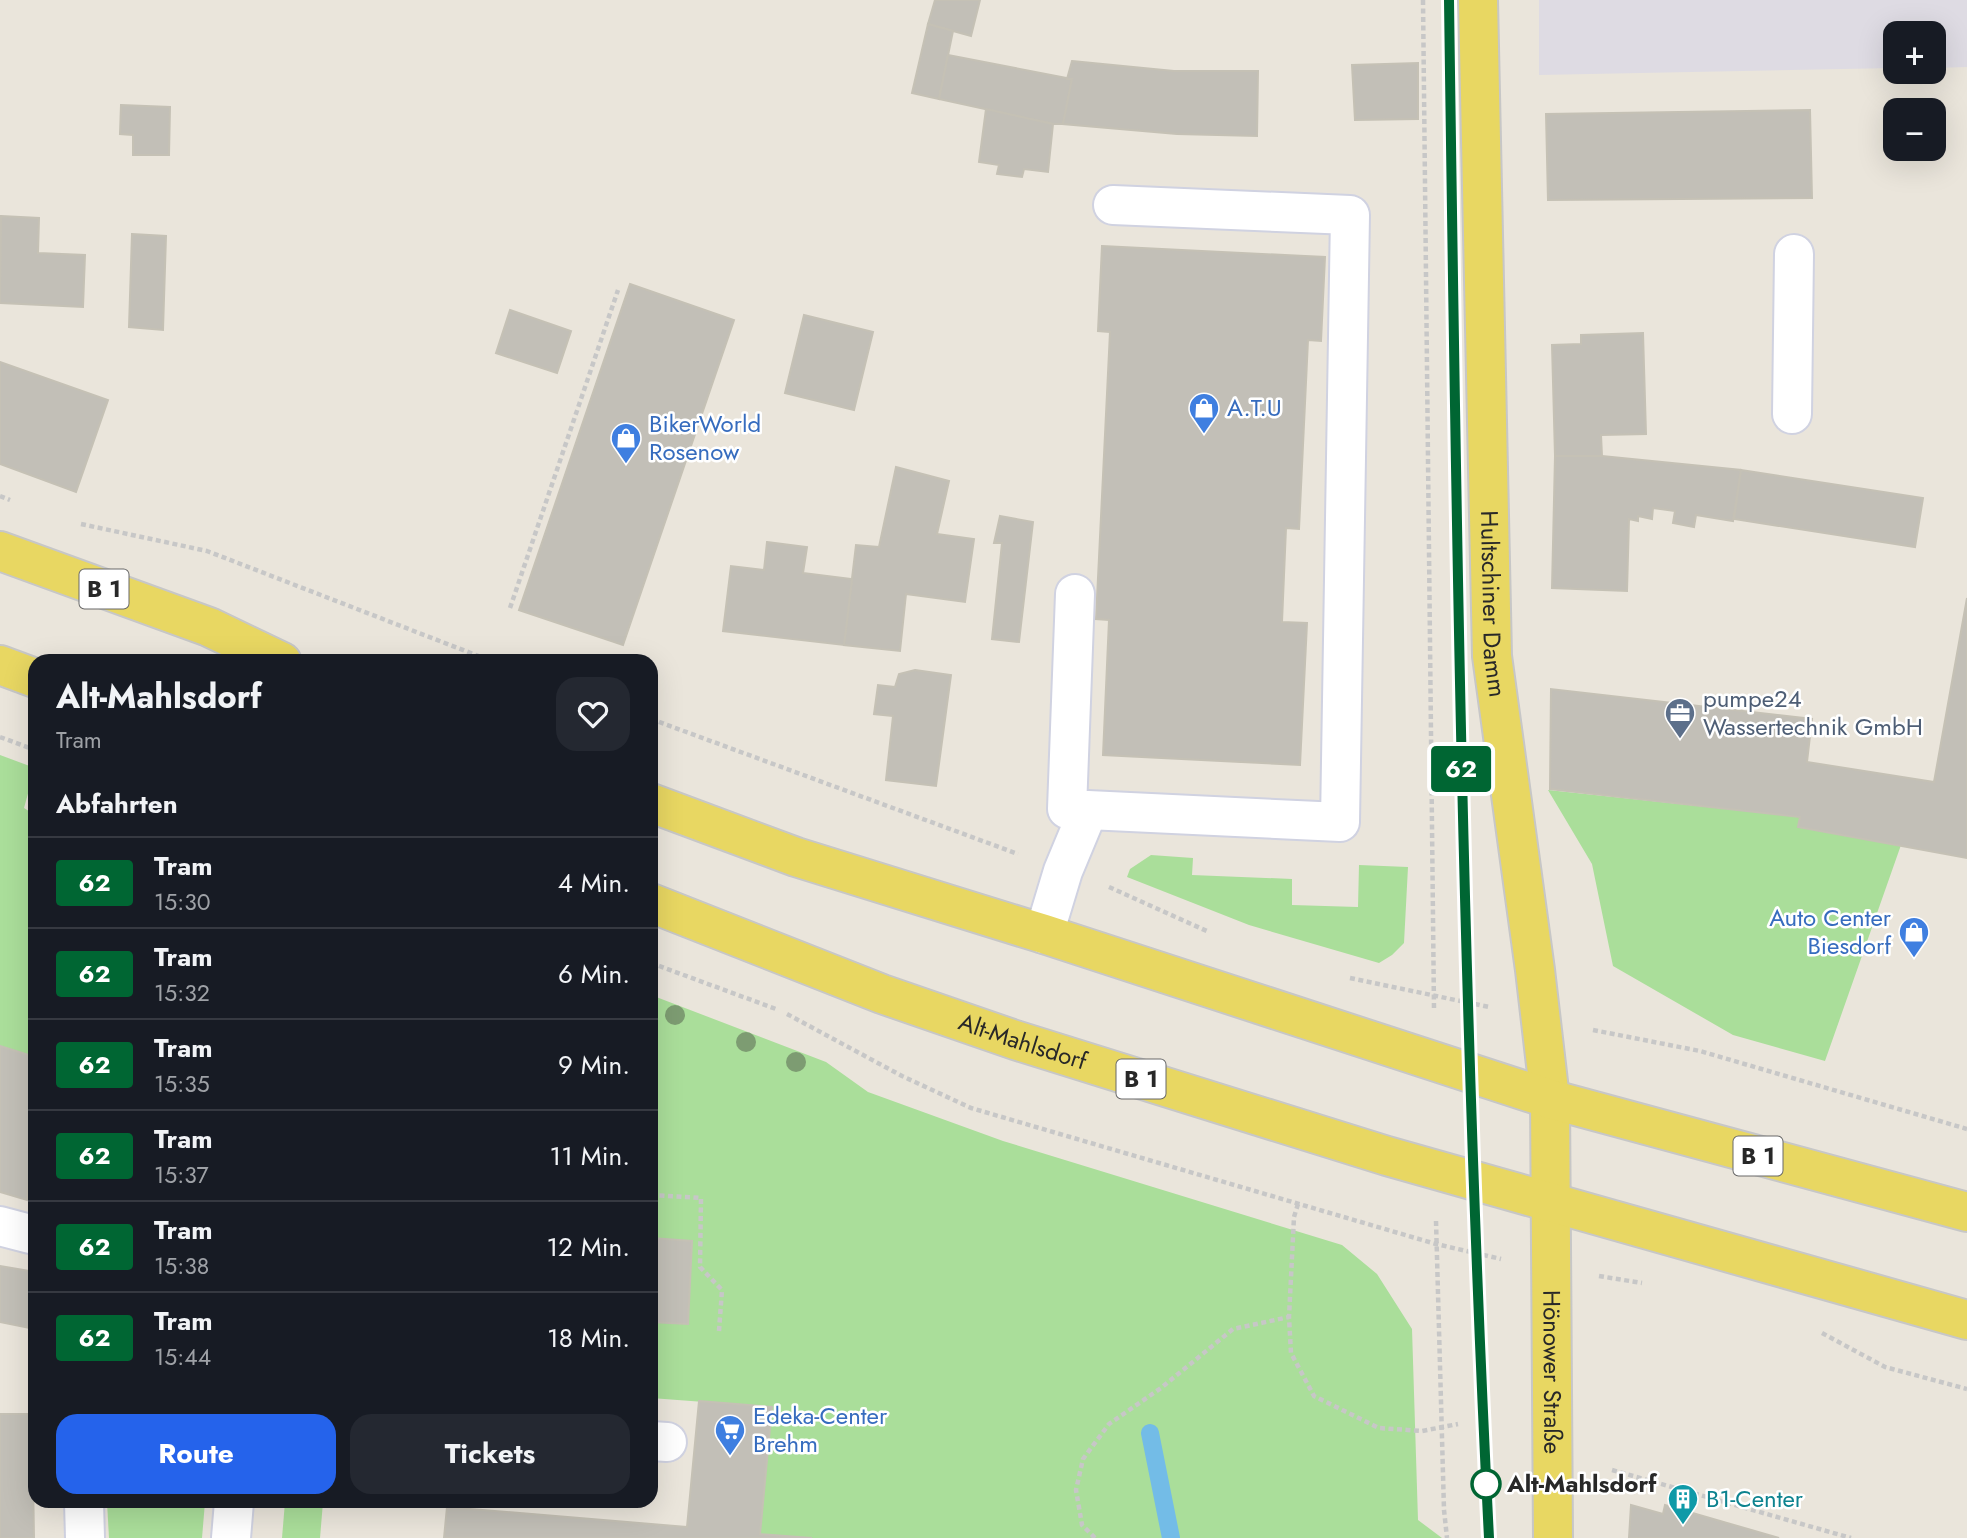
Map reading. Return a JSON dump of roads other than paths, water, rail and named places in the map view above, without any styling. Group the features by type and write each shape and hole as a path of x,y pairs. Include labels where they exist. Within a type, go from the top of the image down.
{"main road":[{"name":"Hultschiner Damm","path":"1478,0 1492,656 1550,1099 1551,1204"},
{"name":"B 1","path":"0,551 209,627 265,654"},
{"path":"0,665 28,675"},
{"name":"B 1","path":"658,806 796,857 1044,934 1550,1099 1967,1212"},
{"name":"Alt-Mahlsdorf","path":"658,906 882,994 1015,1040 1551,1204 1967,1320"},
{"name":"Hönower Straße","path":"1551,1204 1553,1538"}],"street":[{"path":"1075,594 1067,809 1340,822 1350,215 1113,205"},
{"path":"1792,414 1794,254"},
{"path":"1044,934 1063,871 1088,811"},
{"path":"83,1508 85,1538"},
{"path":"231,1538 234,1508"}],"waterway":[{"path":"1150,1433 1171,1538"}],"tram line":[{"path":"1449,0 1458,667 1468,1072 1489,1538"},
{"name":"62","path":"1449,0 1458,667 1468,1072 1489,1538"}],"place":[{"name":"A.T.U","path":"1204,435"},
{"name":"BikerWorld Rosenow","path":"626,465"},
{"name":"pumpe24 Wassertechnik GmbH","path":"1680,740"},
{"name":"Auto Center Biesdorf","path":"1914,959"},
{"name":"Edeka-Center Brehm","path":"730,1457"},
{"name":"Alt-Mahlsdorf","path":"1486,1484"},
{"name":"B1-Center","path":"1683,1526"}]}
